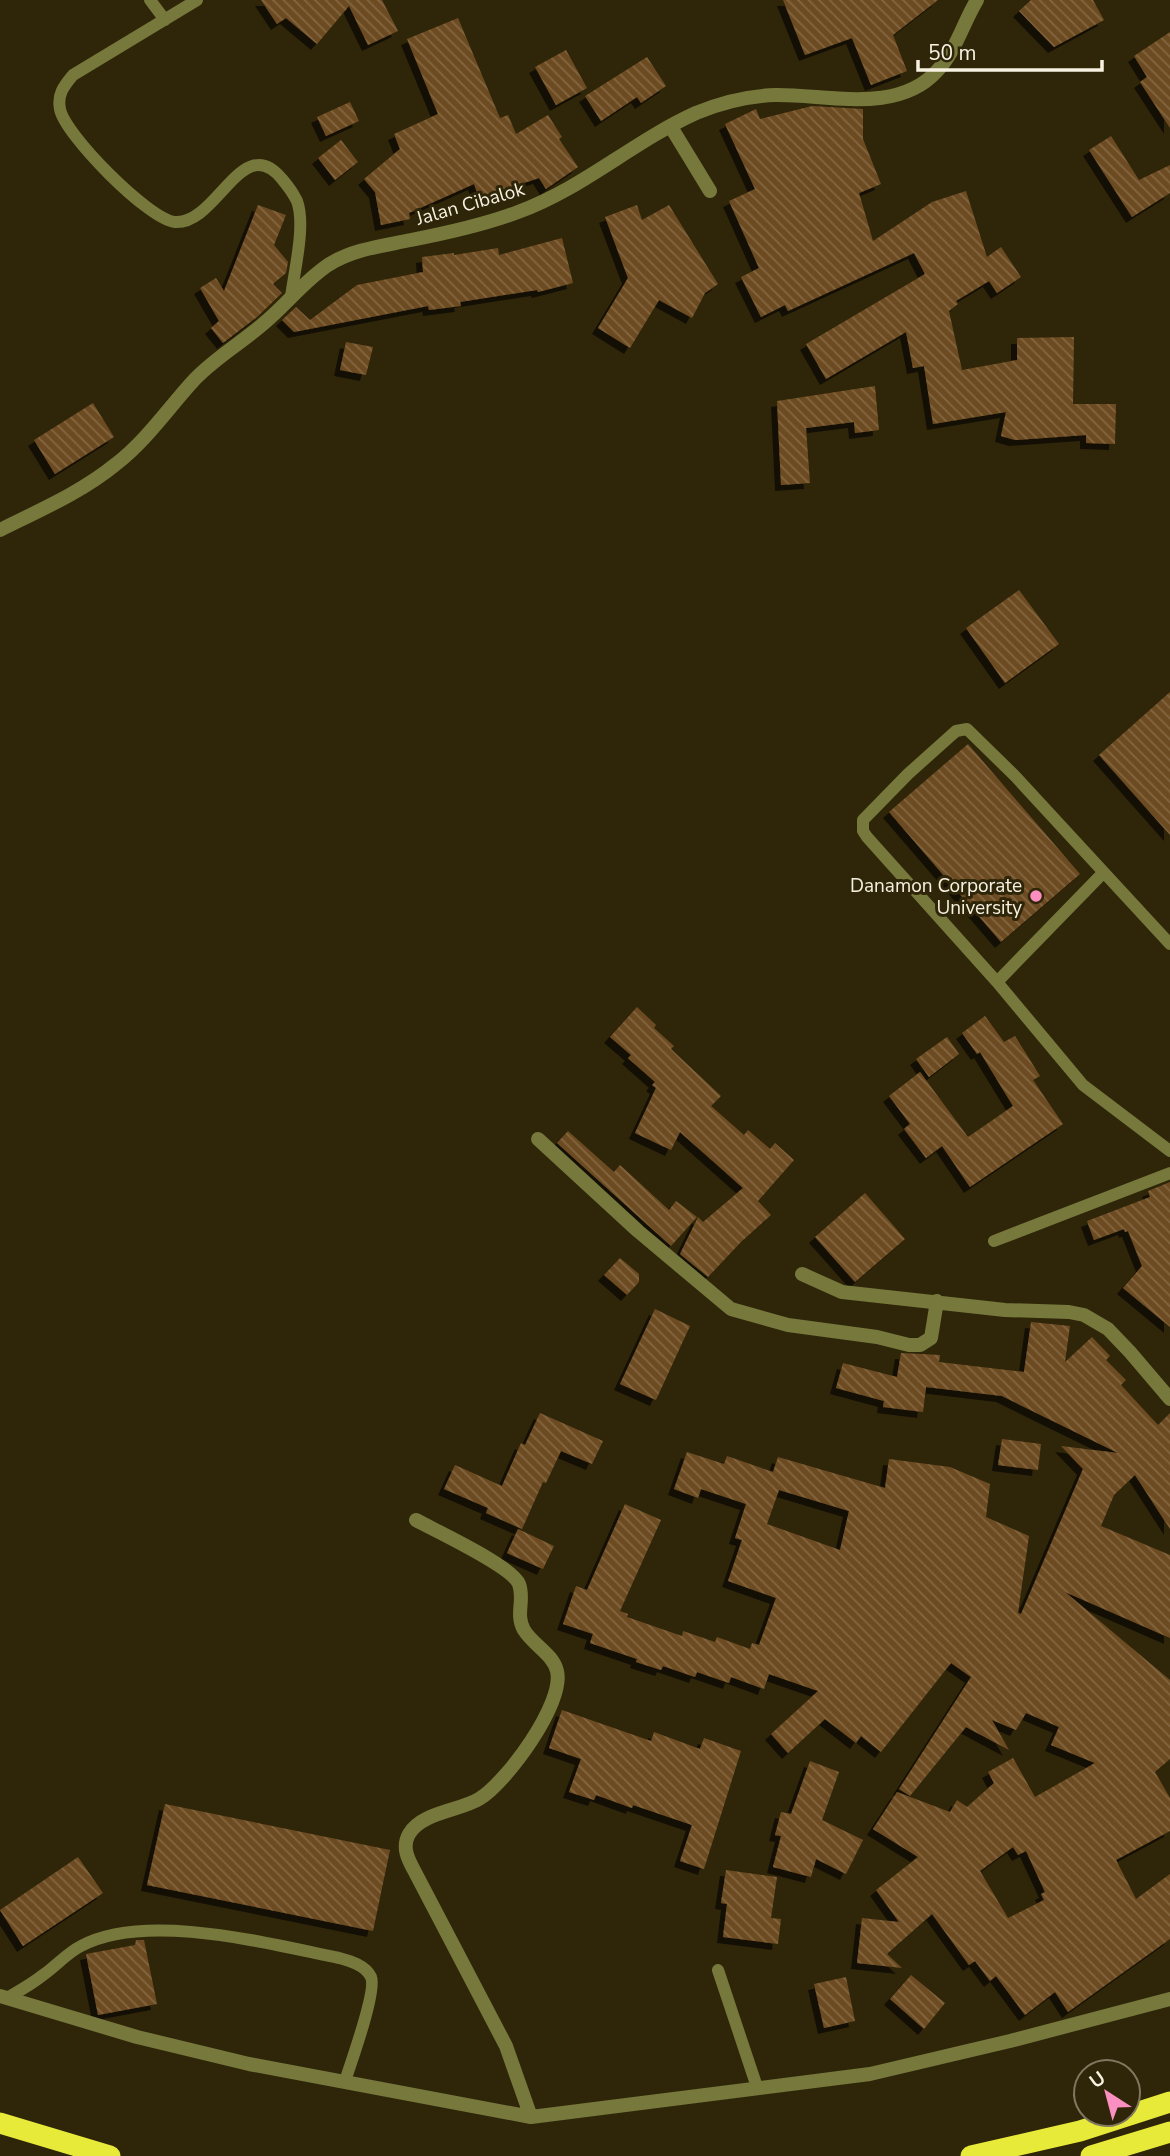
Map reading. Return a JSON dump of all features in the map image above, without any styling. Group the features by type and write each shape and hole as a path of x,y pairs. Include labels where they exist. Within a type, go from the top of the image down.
{"highway":[{"path":"971,2156 1080,2131 1170,2102"},
{"path":"0,2123 110,2156"},
{"path":"1091,2156 1170,2132"}],"street":[{"name":"Jalan Cibalok","path":"0,530 80,489 114,466 134,449 197,377 264,323 317,273 349,254 473,226 531,207 709,108 748,98 774,95 885,97 916,86 936,73 977,0"},
{"path":"671,127 710,191"},
{"path":"538,1139 638,1231 731,1309 788,1325 877,1337 914,1346 931,1338 937,1301"},
{"path":"802,1274 842,1292 1005,1310 1076,1313 1108,1329 1170,1399"},
{"path":"416,1520 512,1574 518,1581 522,1596 519,1616 523,1627 557,1669 555,1692 545,1717 504,1779 477,1800 433,1816 417,1825 410,1832 405,1849 506,2046 531,2117"},
{"path":"4,1997 137,2037 283,2071 531,2117 870,2074 1170,1999"}],"lane":[{"path":"150,0 165,20"},
{"path":"197,0 72,75 61,92 60,112 83,146 126,191 163,218 173,222 182,222 204,210 243,170 261,164 270,167 291,190 299,211 300,225 291,297"},
{"path":"1170,944 976,736 963,728 946,739 865,817 862,827 867,837 997,982 1083,1085 1170,1151"},
{"path":"997,982 1103,873"},
{"path":"994,1241 1170,1173"},
{"path":"4,1997 41,1977 79,1947 112,1934 152,1931 221,1936 339,1958 366,1971 372,1982 367,2010 345,2081"},
{"path":"718,1970 757,2087"}],"building":[{"path":"261,0 382,0 398,31 368,45 349,6 317,44 286,18 277,24"},
{"path":"783,0 938,0 893,35 907,71 871,85 852,38 805,55"},
{"path":"1031,0 1093,0 1104,20 1054,47 1019,11"},
{"path":"458,18 500,118 508,115 516,134 548,115 562,137 559,139 578,167 546,189 539,178 479,198 474,184 409,213 410,219 381,225 375,192 364,179 400,149 394,134 438,114 407,39"},
{"path":"1170,32 1170,128 1140,82 1147,77 1134,56"},
{"path":"566,50 587,88 556,105 535,67"},
{"path":"647,57 666,86 641,103 637,97 601,121 585,96"},
{"path":"350,102 359,121 326,136 317,117"},
{"path":"812,106 863,109 863,139 881,184 859,193 873,241 932,202 966,191 987,257 1001,247 1021,277 997,293 989,281 956,301 958,304 949,311 962,370 1017,360 1017,338 1074,337 1073,404 1116,404 1115,444 1086,443 1086,435 1015,440 1001,436 1006,412 933,424 924,366 913,368 906,332 826,379 806,344 925,274 914,253 788,311 785,305 761,317 741,277 759,268 729,201 755,189 725,124 756,109 760,119"},
{"path":"1111,136 1139,180 1170,165 1170,193 1132,217 1089,150"},
{"path":"341,140 358,162 335,180 318,158"},
{"path":"258,205 286,215 274,245 288,262 286,273 273,284 282,293 257,317 223,343 211,328 219,321 200,288 216,278 224,291"},
{"path":"637,205 642,220 669,205 718,284 705,293 692,318 659,300 630,348 598,328 628,278 605,217"},
{"path":"562,238 573,283 538,292 537,290 460,302 461,306 429,310 428,306 294,332 282,320 296,307 310,320 357,285 423,272 422,257 498,248 499,255"},
{"path":"346,342 373,347 366,375 340,370"},
{"path":"875,386 879,430 855,433 854,422 806,428 810,483 781,485 777,401"},
{"path":"93,403 114,437 55,474 34,440"},
{"path":"1019,590 1059,644 1005,683 966,628"},
{"path":"1170,692 1170,835 1099,755"},
{"path":"968,744 1080,874 1001,942 889,812"},
{"path":"637,1007 656,1025 654,1028 674,1046 671,1049 721,1096 711,1106 744,1135 748,1130 770,1149 775,1143 794,1160 758,1201 771,1215 708,1277 680,1254 698,1217 703,1222 743,1188 680,1132 671,1150 635,1133 656,1088 652,1085 655,1082 628,1058 631,1055 610,1037"},
{"path":"985,1016 1004,1042 1015,1036 1040,1076 1033,1080 1063,1124 970,1187 942,1146 926,1158 904,1129 910,1124 889,1096 920,1072 968,1137 1013,1106 980,1052 977,1054 962,1033"},
{"path":"947,1037 959,1054 929,1077 916,1059"},
{"path":"568,1131 614,1172 620,1165 669,1210 676,1201 697,1217 671,1246 557,1143"},
{"path":"1170,1182 1170,1327 1123,1288 1142,1266 1128,1231 1125,1232 1124,1229 1094,1240 1087,1221 1150,1197 1148,1191"},
{"path":"865,1193 905,1239 855,1282 815,1237"},
{"path":"620,1258 639,1274 639,1282 627,1295 604,1275"},
{"path":"655,1309 690,1326 656,1400 620,1384"},
{"path":"1031,1322 1070,1326 1065,1362 1092,1337 1110,1356 1106,1360 1126,1380 1121,1385 1158,1425 1170,1413 1170,1529 1135,1475 1114,1495 1101,1526 1170,1555 1170,1638 1065,1592 1170,1680 1170,1759 1155,1772 1170,1798 1170,1831 1116,1860 1136,1899 1170,1874 1170,1939 1068,2012 1055,1992 1025,2015 996,1976 990,1981 975,1961 969,1965 932,1914 887,1954 902,1968 857,1963 862,1918 899,1922 876,1890 918,1857 873,1829 897,1792 950,1812 957,1800 967,1807 994,1783 988,1772 1013,1758 1035,1797 1095,1763 1051,1745 1059,1727 1026,1713 1016,1730 992,1720 1009,1750 966,1727 910,1796 899,1789 971,1677 951,1663 881,1752 861,1736 856,1743 825,1719 788,1753 771,1734 818,1691 769,1674 764,1689 731,1677 729,1683 697,1672 695,1677 663,1666 661,1670 590,1643 593,1634 563,1624 576,1586 587,1590 625,1504 661,1520 620,1611 628,1614 627,1617 682,1636 683,1631 715,1642 717,1637 750,1649 752,1643 759,1645 776,1598 728,1581 742,1540 735,1538 746,1504 701,1489 698,1498 674,1489 687,1452 724,1464 727,1456 773,1472 778,1457 885,1488 889,1459 950,1467 990,1484 986,1517 1029,1536 1018,1613 1021,1614 1083,1469 1061,1446 1118,1453 1002,1396 926,1387 923,1412 883,1407 884,1401 836,1388 843,1363 897,1377 901,1353 940,1355 939,1362 1024,1372","holes":["779,1490 849,1511 840,1550 767,1524","1013,1847 1018,1855 1026,1851 1045,1892 1041,1894 1044,1900 1008,1918 980,1871"]},
{"path":"540,1413 603,1441 592,1464 561,1451 546,1483 543,1482 522,1529 486,1513 488,1508 444,1489 455,1465 502,1486 521,1443 525,1445"},
{"path":"1002,1439 1041,1444 1038,1470 998,1465"},
{"path":"518,1529 554,1546 543,1569 507,1553"},
{"path":"562,1710 651,1741 654,1732 700,1749 704,1738 741,1751 704,1869 680,1861 692,1825 596,1795 594,1800 569,1792 581,1759 549,1748"},
{"path":"810,1761 839,1772 822,1820 863,1840 846,1874 816,1859 811,1877 773,1867 781,1836 775,1835 781,1812 791,1814"},
{"path":"165,1804 390,1850 373,1931 147,1885"},
{"path":"78,1857 103,1893 23,1946 0,1910"},
{"path":"726,1870 777,1877 771,1918 781,1919 778,1944 723,1937 727,1904 721,1903"},
{"path":"136,1940 144,1940 157,2004 98,2015 86,1954 135,1945"},
{"path":"911,1975 945,2003 924,2029 890,1999"},
{"path":"846,1977 855,2021 824,2028 814,1984"}],"place":[{"name":"Danamon Corporate University","path":"1036,896"}]}
